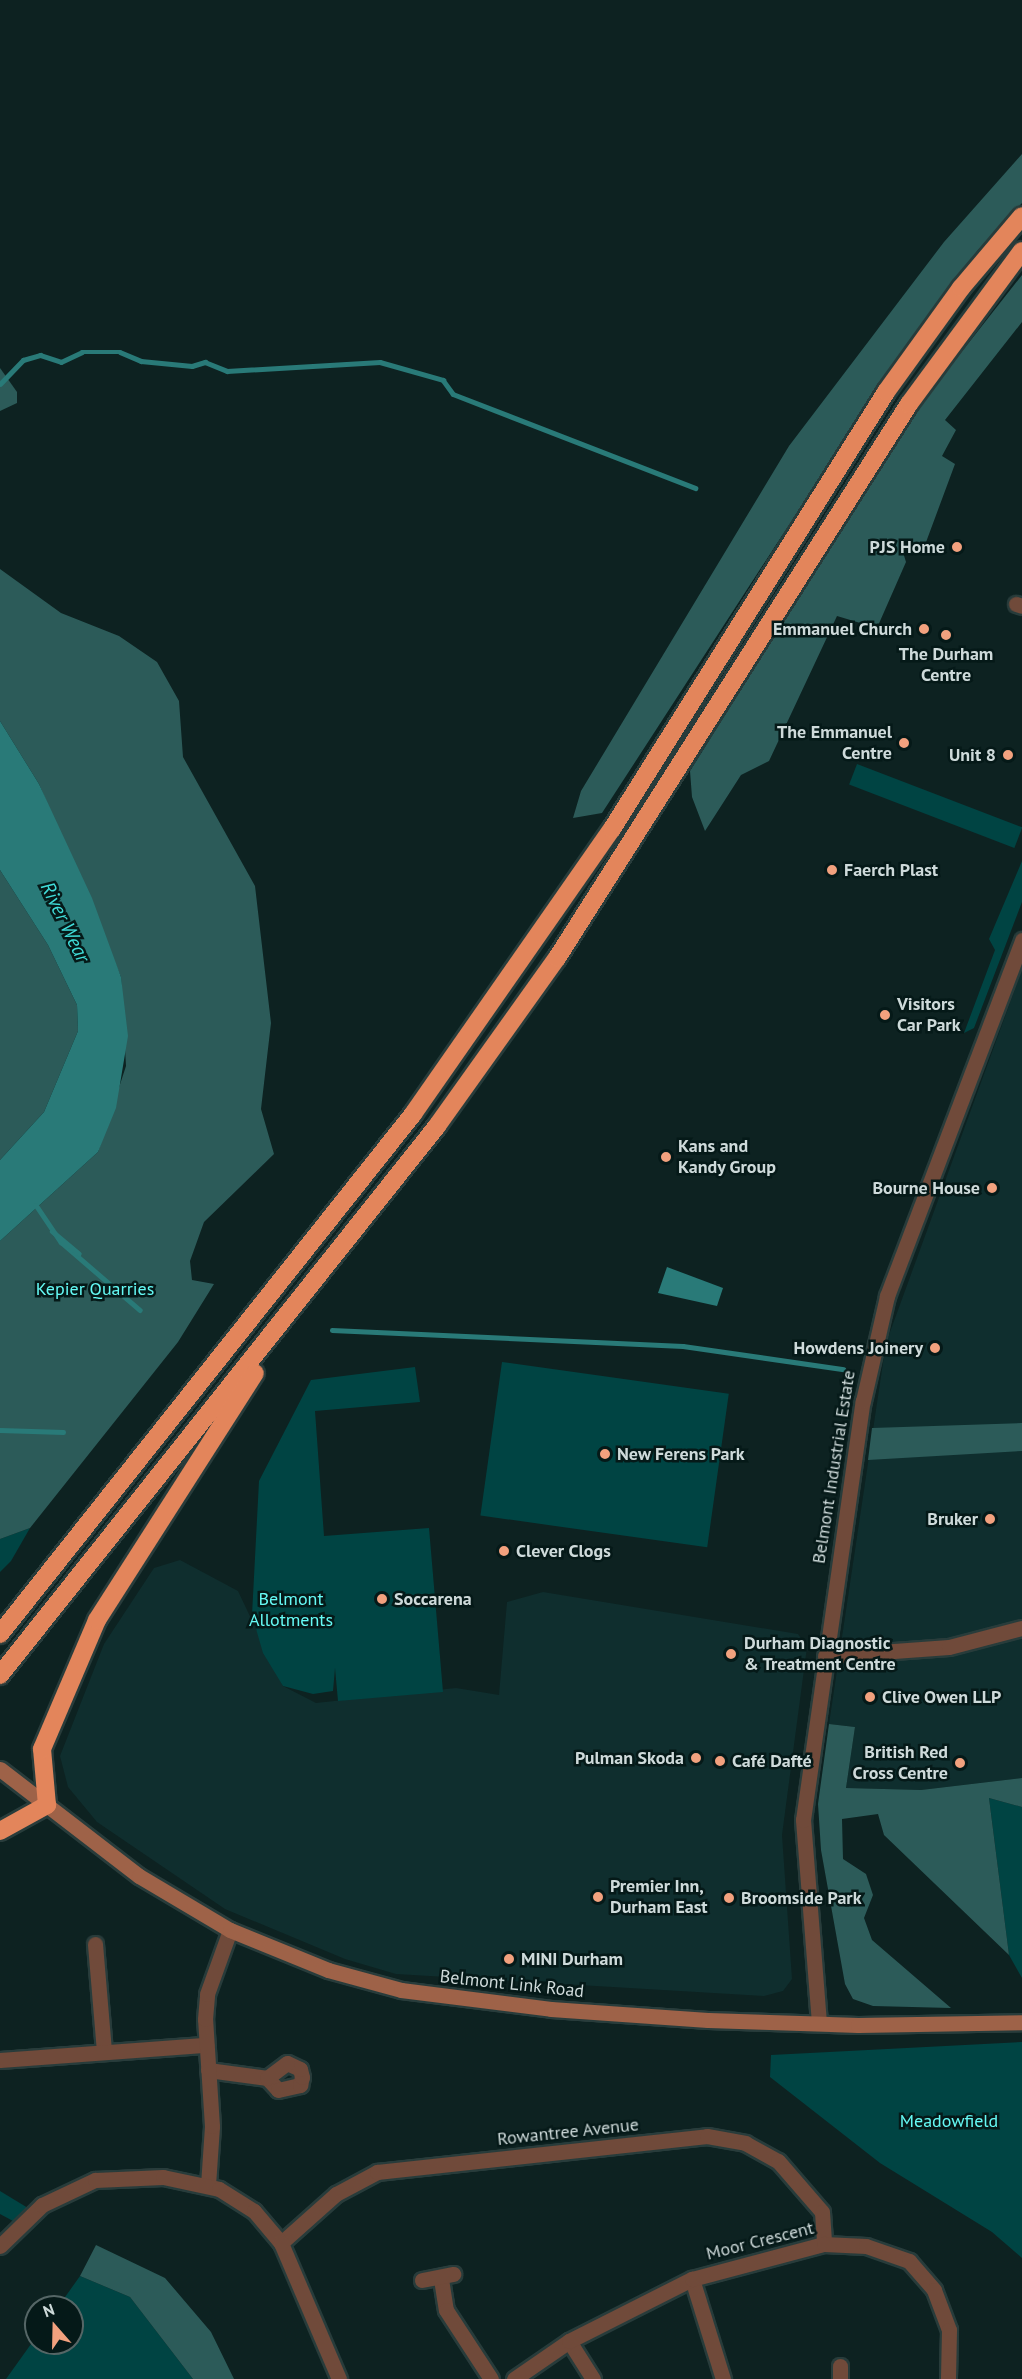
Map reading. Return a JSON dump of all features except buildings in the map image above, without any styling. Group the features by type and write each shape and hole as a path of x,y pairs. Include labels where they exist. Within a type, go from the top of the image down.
{"highway":[{"path":"0,1634 413,1114 612,829 886,392 1022,216"},
{"path":"0,1674 339,1251 557,958 909,404 1022,251"},
{"path":"0,1831 47,1805 42,1749 97,1620 339,1251"}],"street":[{"name":"Belmont Industrial Estate","path":"819,2023 802,1849 825,1656 876,1335 1022,940"},
{"path":"825,1656 949,1647 1022,1628"},
{"name":"Belmont Link Road","path":"0,1769 139,1876 230,1930 328,1970 412,1991 551,2009 819,2023 1022,2022"},
{"path":"208,2185 213,2156 206,2044 207,1994 230,1930"},
{"path":"94,1944 104,2052"},
{"path":"0,2060 206,2044"},
{"path":"208,2070 267,2078"},
{"name":"Rowantree Avenue","path":"281,2243 336,2194 377,2172 708,2136 746,2143 778,2161 822,2212 824,2244"},
{"path":"0,2247 42,2205 95,2180 163,2177 208,2185 254,2211 281,2243 339,2379"},
{"name":"Moor Crescent","path":"514,2379 570,2341 692,2279 824,2244 866,2246 909,2261 934,2290 949,2330 948,2379"},
{"path":"422,2280 447,2276 446,2310 491,2379"},
{"path":"692,2279 723,2379"},
{"path":"570,2341 593,2379"}],"shaded area":[{"path":"1022,970 1022,1778 921,1790 846,1788 855,1727 829,1724 886,1343"},
{"path":"180,1560 238,1591 283,1686 316,1703 456,1688 499,1695 507,1602 543,1592 798,1634 807,1647 782,1835 792,1979 783,1991 764,1996 396,1974 345,1959 225,1909 97,1822 68,1787 60,1756 104,1644 154,1568"}],"green space":[{"path":"1022,154 1022,203 978,250 892,366 602,813 573,818 581,791 789,446 944,242"},
{"path":"1022,275 1022,322 945,420 956,430 942,456 955,464 922,553 902,549 906,562 877,628 837,616 769,761 741,775 705,831 692,797 690,771 919,406"},
{"path":"0,368 17,392 17,403 0,411"},
{"name":"Kepier Quarries","path":"0,569 61,613 119,636 157,662 179,701 183,757 255,886 271,1023 261,1109 274,1154 204,1222 190,1261 192,1280 214,1284 178,1342 30,1528 0,1539 0,1241 98,1152 126,1066 121,977 39,784 0,721"},
{"path":"857,764 1022,827 1014,848 849,785"},
{"path":"1022,861 1022,902 974,1028 964,1033 995,950 989,939"},
{"path":"0,870 48,945 77,1005 78,1031 44,1112 0,1160"},
{"name":"New Ferens Park","path":"502,1362 729,1394 707,1547 480,1515"},
{"name":"Belmont Allotments","path":"415,1367 420,1402 315,1411 324,1536 429,1528 443,1692 338,1701 335,1668 333,1691 313,1694 283,1686 263,1653 252,1615 259,1481 311,1380"},
{"path":"1022,1423 1022,1451 868,1460 872,1428"},
{"path":"30,1528 11,1561 0,1572 0,1539"},
{"path":"829,1724 855,1727 846,1788 921,1790 1022,1778 1022,1807 989,1798 1009,1955 884,1835 878,1814 842,1819 843,1859 866,1874 873,1895 864,1918 872,1940 951,2008 873,2006 853,1999 845,1984 821,1850 818,1804"},
{"path":"989,1798 1022,1807 1022,1978 1009,1955"},
{"name":"Meadowfield","path":"1022,2042 1022,2258 992,2232 880,2163 770,2077 771,2055"},
{"path":"0,2191 28,2208 13,2221 0,2214"},
{"path":"96,2245 165,2278 211,2332 234,2379 193,2379 130,2297 80,2276"},
{"path":"80,2276 130,2297 193,2379 6,2379 24,2354 84,2355 84,2295 67,2295"}],"water":[{"name":"River Wear","path":"0,721 39,784 92,898 121,977 128,1036 116,1108 98,1152 0,1241 0,1160 44,1112 78,1031 77,1005 48,945 0,870"},
{"path":"667,1267 723,1288 717,1306 658,1293"}],"waterway":[{"path":"0,384 23,360 40,355 61,362 82,352 120,352 141,361 192,366 205,362 227,371 380,362 443,380 453,394 695,488"},
{"path":"36,1205 61,1242 140,1310"},
{"path":"52,1231 79,1254"},
{"path":"332,1330 683,1346 843,1369"},
{"path":"0,1430 63,1432"}],"place":[{"name":"PJS Home","path":"957,547"},
{"name":"Emmanuel Church","path":"924,629"},
{"name":"The Durham Centre","path":"946,635"},
{"name":"The Emmanuel Centre","path":"904,743"},
{"name":"Unit 8","path":"1008,755"},
{"name":"Faerch Plast","path":"832,870"},
{"name":"Visitors Car Park","path":"885,1015"},
{"name":"Kans and Kandy Group","path":"666,1157"},
{"name":"Bourne House","path":"992,1188"},
{"name":"Howdens Joinery","path":"935,1348"},
{"name":"New Ferens Park","path":"605,1454"},
{"name":"Bruker","path":"990,1519"},
{"name":"Clever Clogs","path":"504,1551"},
{"name":"Soccarena","path":"382,1599"},
{"name":"Durham Diagnostic & Treatment Centre","path":"731,1654"},
{"name":"Clive Owen LLP","path":"870,1697"},
{"name":"Pulman Skoda","path":"696,1758"},
{"name":"Café Dafté","path":"720,1761"},
{"name":"British Red Cross Centre","path":"960,1763"},
{"name":"Premier Inn, Durham East","path":"598,1897"},
{"name":"Broomside Park","path":"729,1898"},
{"name":"MINI Durham","path":"509,1959"}]}
